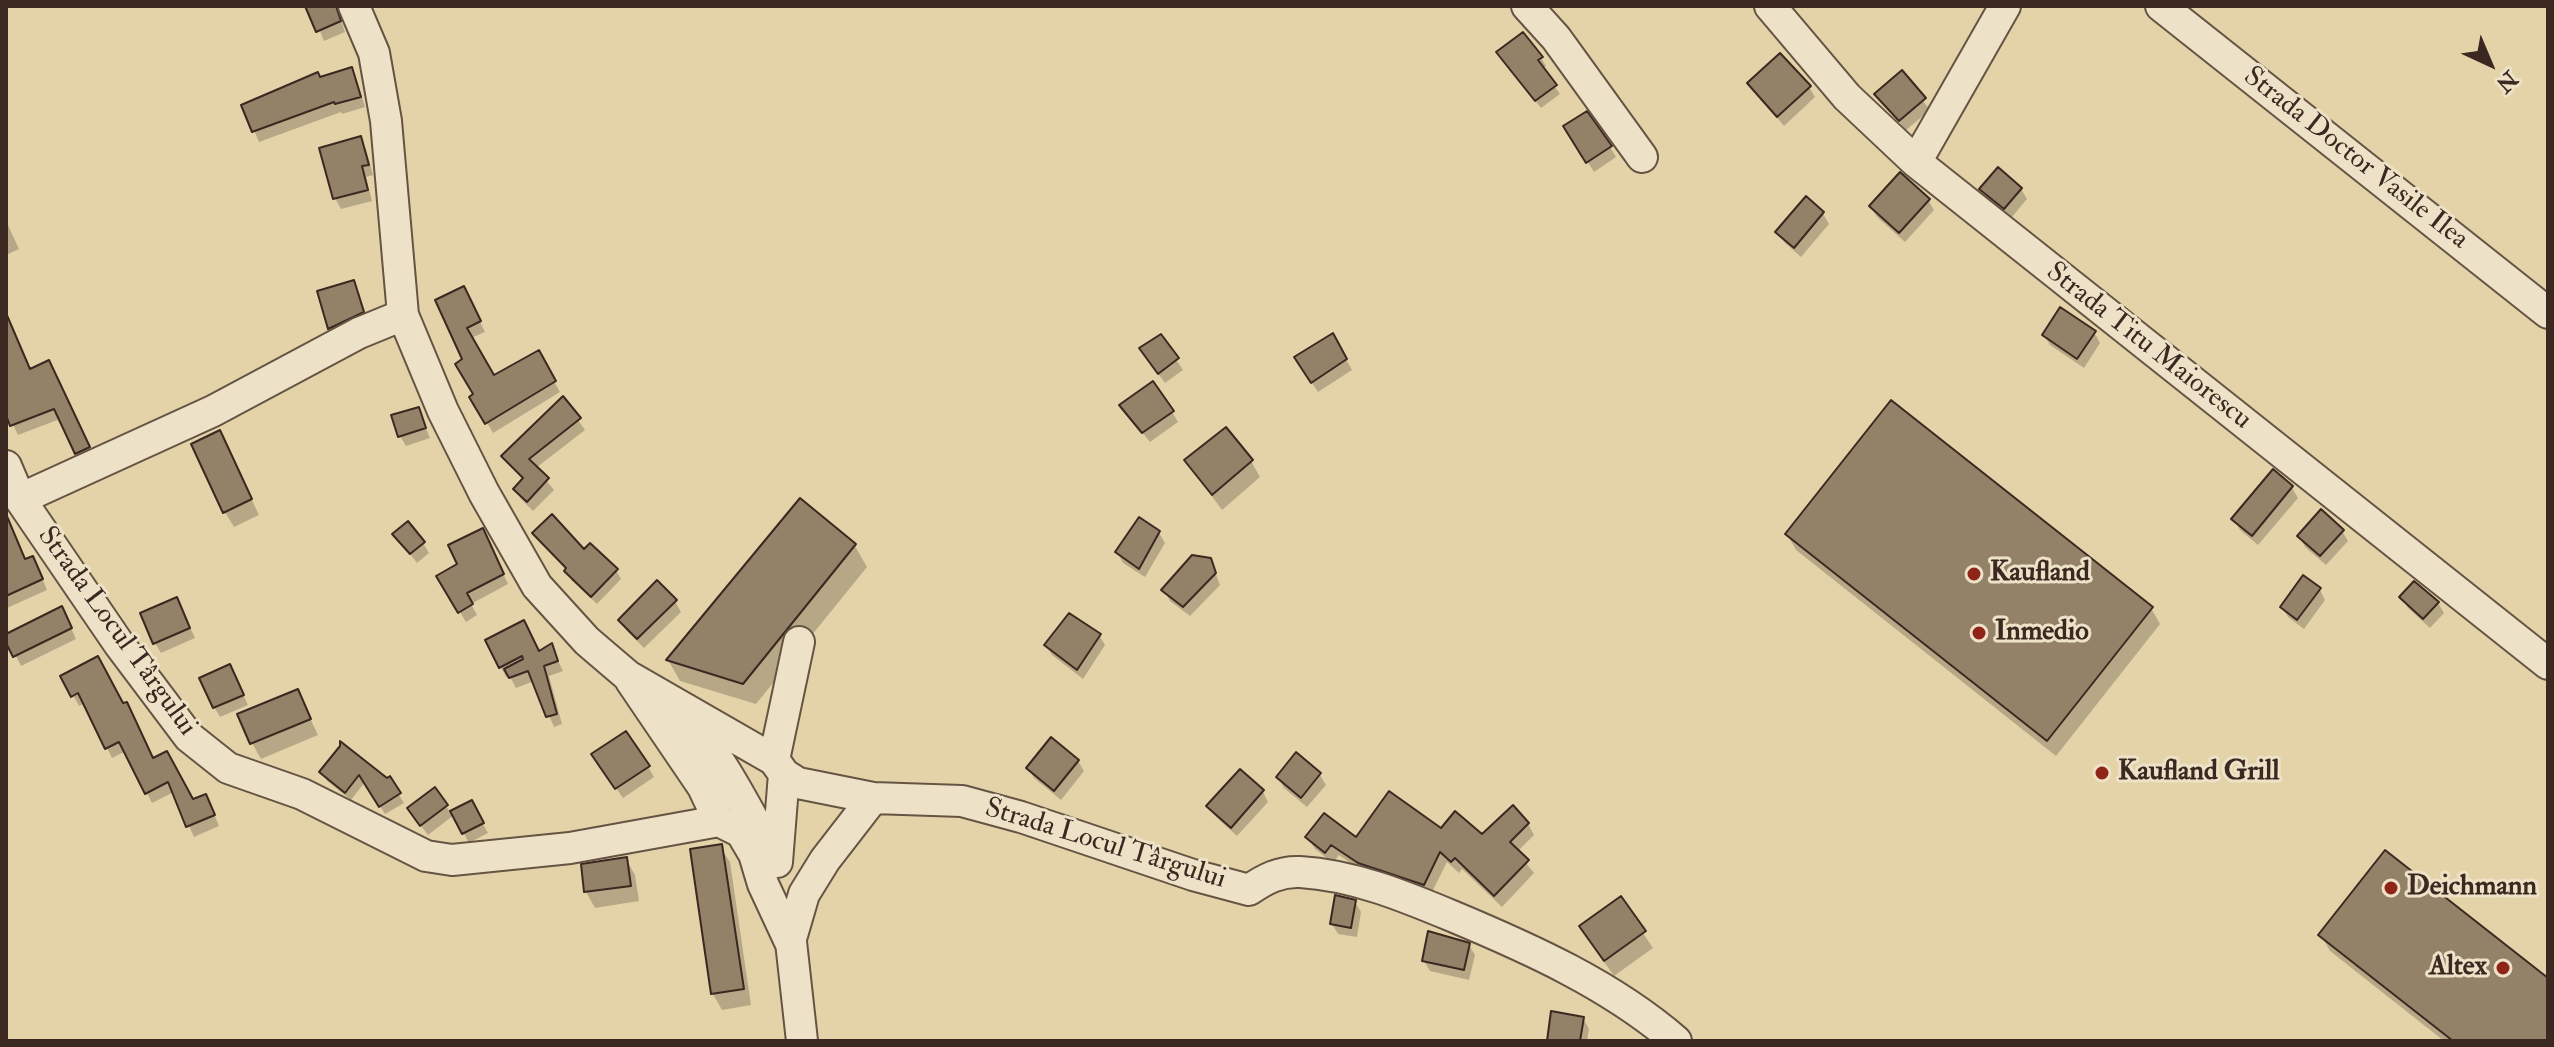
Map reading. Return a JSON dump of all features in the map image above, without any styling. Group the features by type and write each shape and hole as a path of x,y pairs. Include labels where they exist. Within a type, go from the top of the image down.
{"street":[{"name":"Strada Locul Târgului","path":"354,6 374,53 386,121 403,315 443,411 484,493 537,586 587,641 695,729 713,753 734,826 748,843 790,942"},
{"path":"1527,6 1556,38 1642,157"},
{"name":"Strada Titu Maiorescu","path":"1770,6 1847,97 1916,162 2548,664"},
{"path":"1916,162 2005,6"},
{"name":"Strada Doctor Vasile Ilea","path":"2161,6 2548,313"},
{"name":"Strada Locul Târgului","path":"20,499 213,411 359,333 403,315"},
{"name":"Strada Locul Târgului","path":"6,466 20,499 119,644 189,737 228,768 302,794 426,856 452,860 570,848 733,816"},
{"path":"779,767 799,642"},
{"name":"Strada Locul Târgului","path":"628,676 779,767 798,783 873,798 962,801 1249,890 1271,875 1298,872 1397,893 1574,972 1611,993 1676,1041"},
{"name":"Strada Locul Târgului","path":"628,676 703,787 777,862"},
{"name":"Strada Locul Târgului","path":"779,767 777,862 789,917 802,1041"},
{"name":"Strada Locul Târgului","path":"790,942 804,894 825,860 873,798"}],"building":[{"path":"305,6 336,6 341,21 316,32"},
{"path":"1523,32 1543,57 1538,60 1557,85 1535,101 1496,52"},
{"path":"1780,53 1811,86 1777,117 1747,83"},
{"path":"352,67 361,97 334,102 252,132 241,105 318,72 320,77"},
{"path":"1902,70 1926,98 1899,121 1874,94"},
{"path":"1587,111 1612,146 1586,163 1563,126"},
{"path":"361,136 369,165 362,166 368,190 333,199 319,148"},
{"path":"1998,167 2022,188 2004,209 1979,189"},
{"path":"1900,172 1930,199 1899,233 1869,206"},
{"path":"1806,196 1824,212 1794,248 1775,232"},
{"path":"354,280 364,312 328,329 317,291"},
{"path":"464,286 481,321 467,328 494,375 539,350 556,381 485,424 469,397 473,394 455,364 462,359 435,300"},
{"path":"2060,307 2096,331 2077,359 2042,335"},
{"path":"6,313 30,369 49,360 90,447 75,454 54,409 10,426 6,415"},
{"path":"1333,333 1347,359 1311,383 1294,357"},
{"path":"1161,334 1179,358 1158,374 1139,348"},
{"path":"1153,381 1174,411 1142,433 1119,405"},
{"path":"563,396 581,418 529,459 549,478 527,502 513,489 523,478 501,456"},
{"name":"Kaufland","path":"1891,400 2153,607 2047,741 1785,534"},
{"path":"419,407 426,428 398,437 391,415"},
{"path":"1226,427 1253,460 1212,495 1184,460"},
{"path":"220,430 252,499 223,513 191,444"},
{"path":"2273,469 2293,486 2252,536 2231,519"},
{"path":"800,498 856,544 743,684 666,660"},
{"path":"2321,509 2344,530 2320,556 2297,536"},
{"path":"6,514 25,559 33,556 43,579 6,596"},
{"path":"552,514 584,549 590,543 618,569 591,597 532,533"},
{"path":"1139,517 1160,531 1139,569 1115,552"},
{"path":"408,521 425,542 410,554 392,534"},
{"path":"483,528 504,574 467,593 473,604 458,613 436,576 457,564 448,545"},
{"path":"1192,555 1211,558 1216,573 1183,607 1161,590"},
{"path":"2303,575 2321,588 2297,620 2280,607"},
{"path":"657,580 677,600 637,639 618,620"},
{"path":"2414,581 2439,602 2423,619 2399,597"},
{"path":"177,597 190,628 153,644 140,613"},
{"path":"62,606 72,628 13,657 6,643 6,634"},
{"path":"1069,613 1101,634 1077,670 1044,645"},
{"path":"524,620 539,651 552,643 558,661 544,666 557,714 546,717 528,671 509,678 504,669 523,659 522,656 499,668 485,640"},
{"path":"98,656 123,703 127,702 153,758 167,751 193,799 206,794 215,815 186,827 168,782 145,794 119,742 105,749 78,693 71,697 60,676"},
{"path":"230,664 244,695 213,708 199,678"},
{"path":"298,689 311,719 250,744 237,714"},
{"path":"626,731 650,766 615,789 591,754"},
{"path":"1051,737 1079,760 1054,791 1026,768"},
{"path":"340,741 387,778 390,776 401,793 379,807 359,775 345,793 319,772 340,746"},
{"path":"1296,752 1321,773 1301,798 1276,777"},
{"path":"1240,769 1264,790 1231,828 1206,806"},
{"path":"435,787 448,805 420,826 407,808"},
{"path":"1389,791 1441,828 1455,811 1482,834 1513,805 1529,823 1510,842 1529,860 1494,896 1455,858 1451,862 1440,852 1424,885 1358,863 1331,845 1325,853 1305,837 1324,813 1356,837"},
{"path":"472,800 484,823 462,834 450,811"},
{"path":"722,844 744,989 711,994 690,849"},
{"path":"2385,850 2548,978 2548,1041 2453,1041 2318,935"},
{"path":"627,857 631,886 584,892 581,864"},
{"path":"1335,895 1356,900 1351,928 1330,924"},
{"path":"1621,896 1646,931 1604,961 1579,926"},
{"path":"1428,931 1470,943 1464,970 1422,961"},
{"path":"1551,1011 1584,1017 1580,1041 1547,1041"}],"place":[{"name":"Kaufland","path":"1974,574"},
{"name":"Inmedio","path":"1979,633"},
{"name":"Kaufland Grill","path":"2102,773"},
{"name":"Deichmann","path":"2391,888"},
{"name":"Altex","path":"2503,968"}]}
